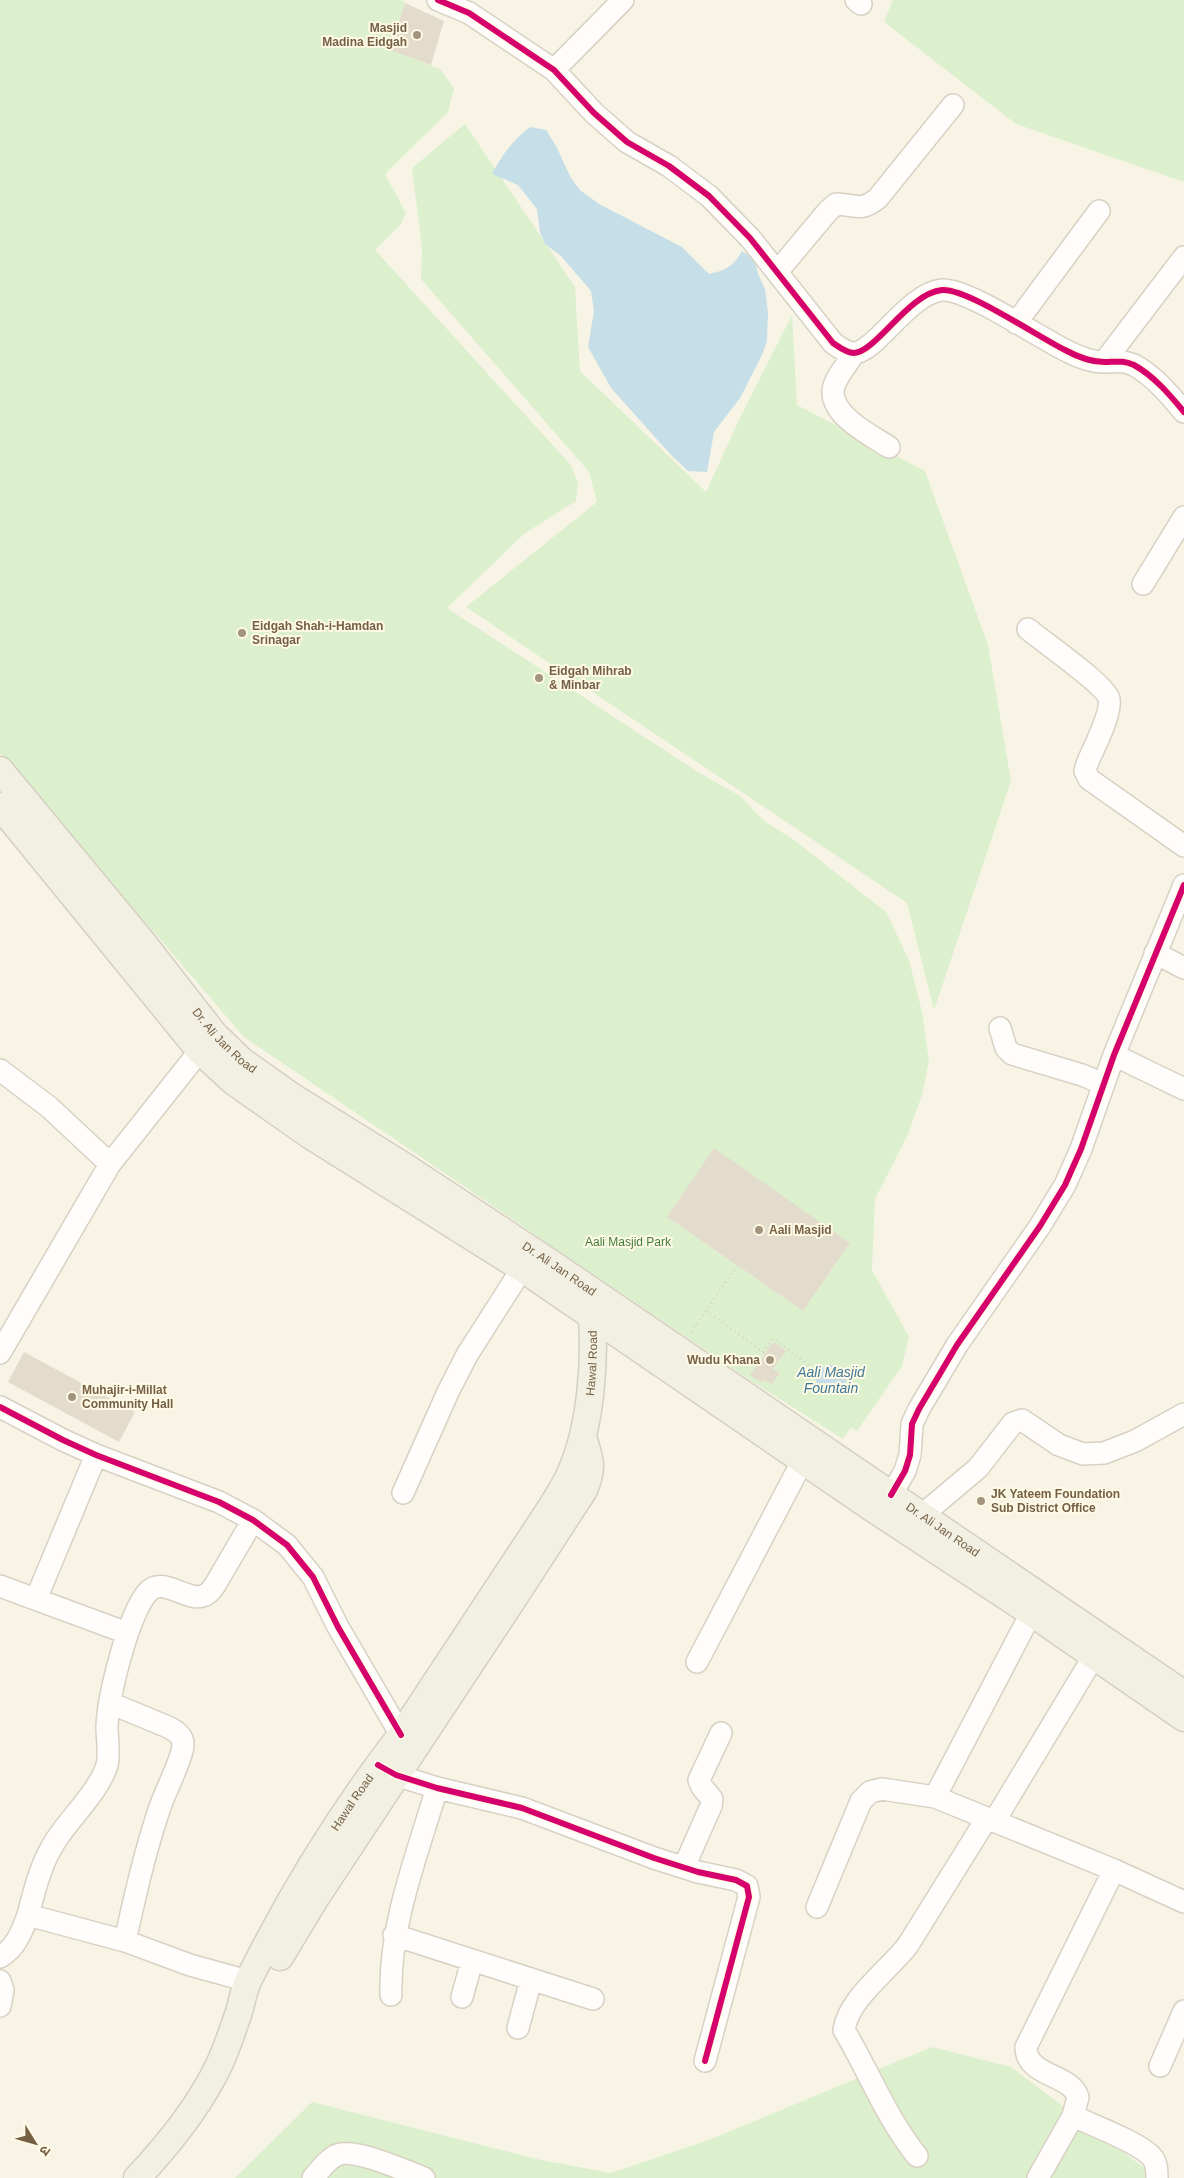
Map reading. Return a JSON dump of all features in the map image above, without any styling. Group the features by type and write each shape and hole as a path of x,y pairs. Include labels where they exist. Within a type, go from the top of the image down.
{"main road":[{"name":"Dr. Ali Jan Road","path":"0,770 140,939 234,1082 311,1136 528,1260 590,1290 678,1351 716,1389 803,1460 1184,1694"},
{"name":"Dr. Ali Jan Road","path":"0,806 207,1042"},
{"name":"Dr. Ali Jan Road","path":"528,1260 592,1317 716,1389 921,1516 1035,1604 1094,1656 1184,1718"},
{"name":"Hawal Road","path":"160,2178 204,2122 223,2092 235,2069 263,1991 275,1965 387,1770 401,1735 550,1509 569,1476 583,1436 591,1374 592,1317 590,1290"},
{"name":"Hawal Road","path":"138,2178 180,2129 202,2097 222,2057 248,1981 292,1901 340,1822 387,1770 508,1607 584,1490 590,1476 591,1465 583,1436"}],"street":[{"path":"438,0 469,13 554,70 594,113 627,142 669,166 709,196 750,238 833,343 843,350 854,353"},
{"path":"554,70 623,0"},
{"path":"777,272 836,204 858,207 869,206 878,198 953,105"},
{"path":"1016,323 1099,211"},
{"path":"1104,362 1184,257"},
{"path":"890,447 861,430 846,417 836,404 833,392 836,381 854,353 866,348 920,298 942,290 964,294 1084,359 1104,362 1118,360 1134,365 1153,379 1184,412"},
{"path":"1143,584 1184,517"},
{"path":"1028,629 1092,680 1103,690 1109,699 1109,710 1085,771 1089,779 1184,846"},
{"path":"891,1496 905,1470 910,1454 912,1424 919,1409 957,1345 1040,1226 1065,1185 1081,1149 1114,1055 1184,885"},
{"path":"1155,953 1184,968"},
{"path":"1000,1028 1006,1048 1012,1054 1082,1075 1104,1084"},
{"path":"0,1353 110,1164 207,1042"},
{"path":"1114,1055 1184,1089"},
{"path":"0,1070 49,1107 110,1164"},
{"path":"403,1493 448,1392 468,1355 528,1260"},
{"path":"0,1407 96,1455 219,1502 253,1520 287,1545 313,1576 338,1627 401,1735"},
{"path":"921,1516 978,1468 1013,1423 1022,1420 1059,1445 1083,1454 1104,1453 1135,1441 1184,1414"},
{"path":"36,1599 96,1455"},
{"path":"697,1662 803,1460"},
{"path":"0,1957 7,1953 18,1940 28,1915 44,1861 55,1841 101,1780 107,1763 107,1727 110,1703 127,1633 145,1595 152,1587 161,1586 198,1596 207,1594 215,1585 253,1520"},
{"path":"0,1586 127,1633"},
{"path":"935,1797 1035,1604"},
{"path":"917,2156 884,2107 844,2030 845,2021 857,2000 895,1962 908,1945 991,1819 1094,1656"},
{"path":"110,1703 168,1727 177,1732 183,1739 183,1748 165,1791 146,1848 124,1941"},
{"path":"684,1867 711,1806 712,1798 702,1787 699,1780 721,1733"},
{"path":"387,1770 436,1788 522,1808 684,1867 736,1880 747,1886 749,1897 704,2062"},
{"path":"391,1995 390,1966 394,1935 436,1788"},
{"path":"817,1908 861,1801 870,1792 882,1789 935,1797 1114,1870 1184,1902"},
{"path":"1038,2178 1073,2116 1077,2104 1076,2091 1071,2086 1037,2068 1026,2055 1026,2047 1114,1870"},
{"path":"28,1915 124,1941 190,1965 248,1981"},
{"path":"394,1935 592,2000"},
{"path":"462,1997 472,1961"},
{"path":"518,2028 531,1980"},
{"path":"0,1981 3,1990 0,2006"},
{"path":"1160,2066 1184,2011"},
{"path":"1073,2116 1140,2148 1152,2156 1157,2165 1157,2178"},
{"path":"313,2178 336,2154 351,2153 424,2178"}],"path":[{"path":"678,1351 737,1266"},
{"path":"706,1311 763,1352 772,1339 818,1372"}],"green space":[{"name":"Eidgah Shah-i-Hamdan Srinagar","path":"0,0 402,0 405,3 391,50 440,69 454,88 448,112 385,174 406,213 400,225 375,250 570,464 578,482 576,501 525,533 447,608 698,772 740,796 764,821 794,840 886,912 909,960 922,1012 929,1061 922,1095 908,1134 875,1199 872,1270 909,1337 902,1366 857,1431 851,1427 843,1439 748,1379 244,1037 0,753","holes":["714,1149 850,1243 803,1311 667,1217","773,1342 786,1351 773,1369 780,1373 772,1384 764,1380 762,1383 751,1375","826,1366 836,1366 841,1391 833,1394 826,1393 820,1389 816,1381"]},
{"path":"893,0 1184,0 1184,182 1016,124 884,22"},
{"path":"465,124 575,287 580,371 706,492 738,422 792,315 797,405 925,471 988,645 1011,781 934,1010 907,903 466,607 597,502 589,472 421,279 422,248 412,168"},
{"path":"932,2047 1011,2067 1155,2176 1162,2178 235,2178 312,2102 541,2160 611,2173 709,2140"}],"water":[{"path":"530,127 546,130 571,178 580,190 599,204 682,247 709,274 728,267 742,251 755,260 758,274 765,289 768,313 767,341 740,398 714,432 707,472 688,471 671,455 611,388 588,347 594,311 591,291 561,256 545,244 540,232 537,209 518,185 492,174 508,148"},
{"name":"Aali Masjid Fountain","path":"831,1365 841,1370 846,1380 841,1390 831,1395 821,1390 816,1380 821,1370"}],"building":[{"name":"Masjid Madina Eidgah","path":"405,3 444,21 431,65 390,50"},
{"name":"Aali Masjid","path":"714,1148 850,1243 803,1311 667,1217"},
{"name":"Wudu Khana","path":"773,1342 786,1351 773,1369 780,1373 772,1384 764,1380 762,1383 750,1375"},
{"name":"Muhajir-i-Millat Community Hall","path":"24,1352 135,1412 119,1442 8,1382"}],"cycle path":[{"path":"438,0 469,13 554,70 594,113 627,142 669,166 709,196 750,238 833,343 843,350 854,353 863,350 917,301 942,290 953,291 1003,314 1069,352 1094,361 1123,362 1134,365 1155,380 1184,412"},
{"path":"891,1495 905,1471 910,1455 912,1424 919,1409 957,1345 1040,1226 1065,1185 1081,1149 1114,1055 1184,885"},
{"path":"0,1407 96,1455 219,1502 253,1520 287,1545 313,1577 338,1627 401,1735"},
{"path":"378,1765 396,1775 437,1788 522,1808 654,1858 698,1872 736,1880 747,1886 749,1897 705,2061"}],"place":[{"name":"Masjid Madina Eidgah","path":"417,35"},
{"name":"Eidgah Shah-i-Hamdan Srinagar","path":"242,633"},
{"name":"Eidgah Mihrab & Minbar","path":"539,678"},
{"name":"Aali Masjid","path":"759,1230"},
{"name":"Wudu Khana","path":"770,1360"},
{"name":"Muhajir-i-Millat Community Hall","path":"72,1397"},
{"name":"JK Yateem Foundation Sub District Office","path":"981,1501"}],"park label":[{"name":"Aali Masjid Park","path":"628,1242"}]}
